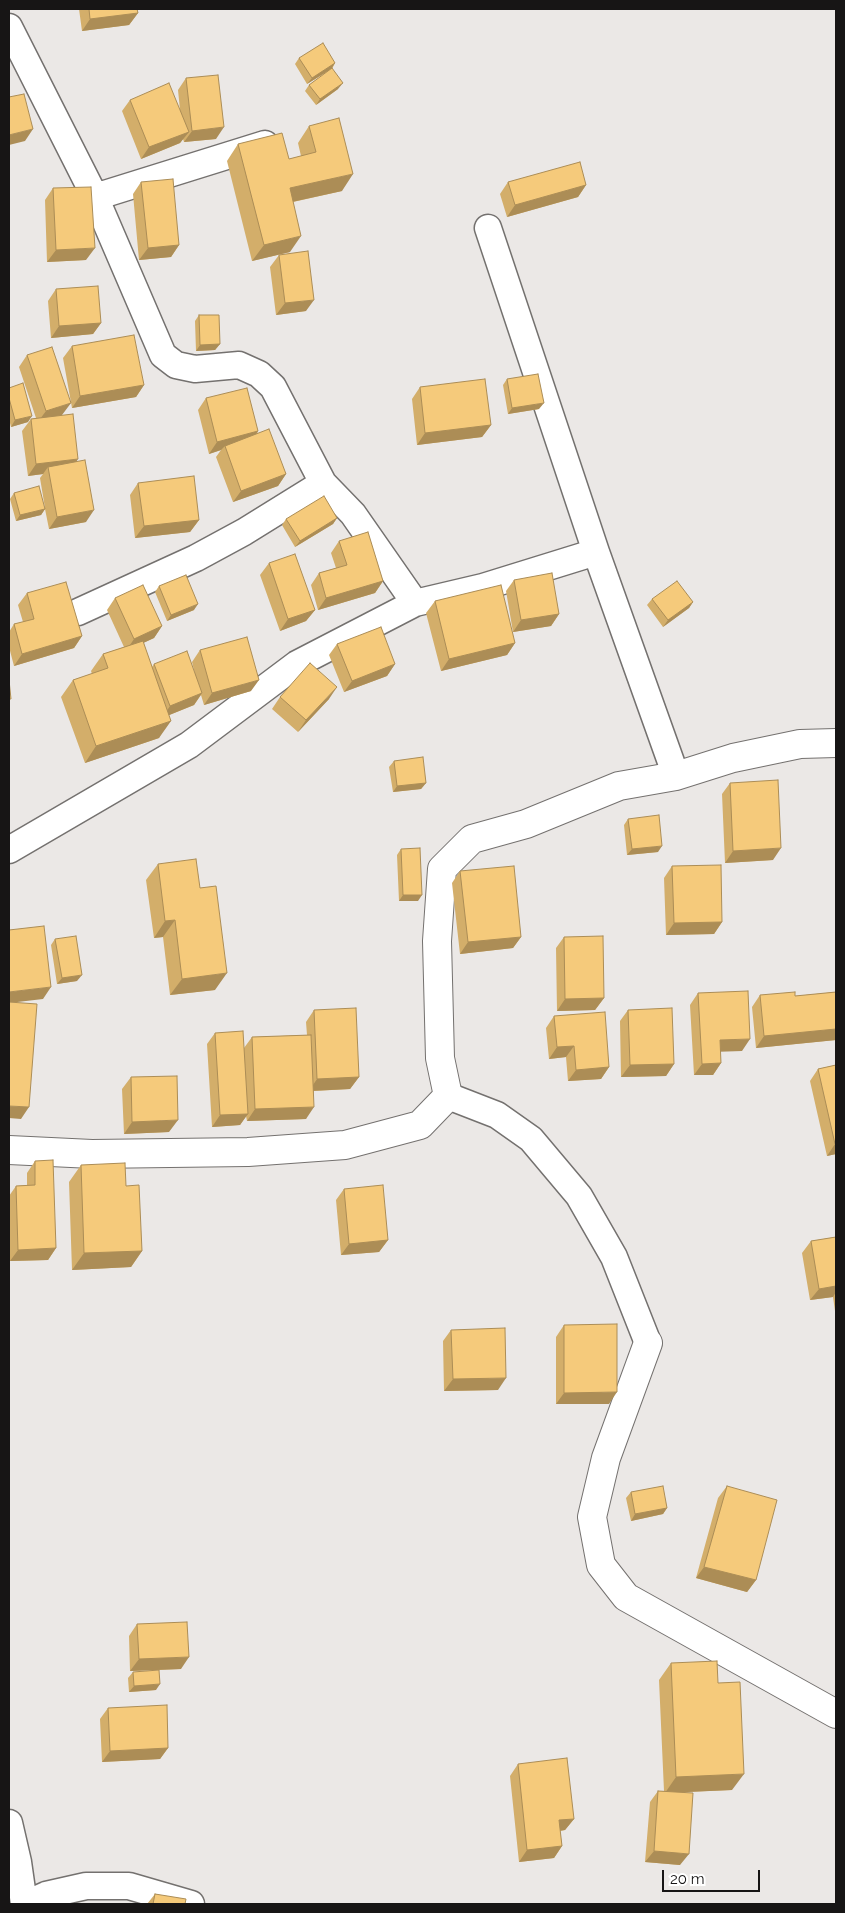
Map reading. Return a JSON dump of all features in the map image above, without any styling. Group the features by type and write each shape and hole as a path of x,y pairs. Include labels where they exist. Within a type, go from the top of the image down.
{"street":[{"path":"9,27 95,196 163,355 176,365 195,368 239,365 259,374 274,387 323,483 353,514 415,603"},
{"path":"95,196 275,140"},
{"path":"488,228 596,552 676,776"},
{"path":"78,612 204,553 244,532 323,483"},
{"path":"9,850 189,745 297,664 415,603 483,586 596,552"},
{"path":"448,1096 440,1048 437,941 442,869 472,839 526,824 619,786 676,776 733,758 800,744 836,742"},
{"path":"9,1150 92,1154 248,1152 345,1145 420,1125 448,1096"},
{"path":"448,1096 497,1115 531,1139 579,1196 614,1257 648,1343 606,1458 592,1517 601,1565 626,1597 836,1714"},
{"path":"9,1823 25,1904 46,1895 86,1886 129,1886 191,1904"}],"building":[{"path":"89,9 137,9 138,13 90,19"},
{"path":"323,43 335,63 312,78 299,58"},
{"path":"332,68 343,83 320,99 309,85"},
{"path":"218,75 224,127 192,131 186,78"},
{"path":"169,83 189,132 149,147 130,100"},
{"path":"24,94 33,129 9,135 9,97"},
{"path":"339,118 353,174 290,188 301,236 264,245 238,144 282,133 289,159 316,152 309,126"},
{"path":"580,162 586,185 515,205 508,182"},
{"path":"173,179 179,245 148,248 141,182"},
{"path":"91,187 95,248 56,250 53,188"},
{"path":"308,251 314,300 285,303 279,255"},
{"path":"98,286 101,323 59,326 56,289"},
{"path":"199,315 219,315 220,344 200,345"},
{"path":"134,335 144,385 80,396 72,346"},
{"path":"52,347 71,403 46,411 27,355"},
{"path":"538,374 544,403 512,408 507,379"},
{"path":"485,379 491,425 425,433 420,387"},
{"path":"23,383 32,416 15,420 9,398 9,388"},
{"path":"247,388 258,431 217,442 206,398"},
{"path":"73,414 78,459 36,464 31,419"},
{"path":"269,429 286,474 241,491 225,446"},
{"path":"85,460 94,510 57,517 48,467"},
{"path":"194,476 199,520 144,526 138,483"},
{"path":"39,486 45,509 20,515 14,493"},
{"path":"324,496 337,518 300,541 286,519"},
{"path":"368,532 383,581 326,598 319,573 347,565 339,541"},
{"path":"295,554 315,610 288,619 269,563"},
{"path":"552,573 559,614 521,620 514,580"},
{"path":"186,575 198,604 171,615 159,586"},
{"path":"677,581 693,602 668,620 652,599"},
{"path":"66,582 82,636 22,654 14,624 34,619 27,593"},
{"path":"143,585 162,626 134,639 115,598"},
{"path":"501,585 515,643 449,659 435,601"},
{"path":"381,627 395,664 352,681 337,644"},
{"path":"247,637 259,680 212,693 200,650"},
{"path":"143,641 171,721 96,746 73,680 108,668 103,654"},
{"path":"187,651 202,693 170,706 154,664"},
{"path":"310,663 337,687 306,720 280,697"},
{"path":"9,680 11,699 9,699"},
{"path":"423,757 426,783 397,786 394,761"},
{"path":"778,780 781,848 733,851 730,783"},
{"path":"659,815 662,846 632,849 628,819"},
{"path":"420,848 422,895 403,895 401,849"},
{"path":"196,859 200,888 216,886 227,973 182,979 175,920 165,921 158,864"},
{"path":"721,865 722,922 674,923 672,866"},
{"path":"514,866 521,937 468,942 460,871"},
{"path":"44,926 51,987 9,992 9,930"},
{"path":"76,936 82,975 62,978 55,939"},
{"path":"603,936 604,998 565,999 564,937"},
{"path":"748,991 750,1039 720,1040 721,1063 702,1064 698,993"},
{"path":"795,992 795,996 836,992 836,1029 764,1036 760,995"},
{"path":"9,1002 37,1004 29,1107 9,1106"},
{"path":"356,1008 359,1077 317,1079 314,1010"},
{"path":"672,1008 674,1064 630,1065 628,1010"},
{"path":"605,1012 609,1067 576,1070 574,1046 557,1047 554,1016"},
{"path":"243,1031 248,1114 220,1115 215,1033"},
{"path":"311,1035 314,1107 255,1109 252,1037"},
{"path":"836,1065 836,1144 835,1144 818,1069"},
{"path":"177,1076 178,1120 132,1122 131,1077"},
{"path":"53,1160 56,1248 18,1250 16,1186 35,1185 35,1161"},
{"path":"125,1163 126,1186 139,1185 142,1251 84,1253 81,1165"},
{"path":"383,1185 388,1240 349,1244 344,1189"},
{"path":"836,1237 836,1286 819,1289 811,1241"},
{"path":"617,1324 617,1392 564,1393 564,1325"},
{"path":"505,1328 506,1378 453,1379 451,1330"},
{"path":"663,1486 667,1508 635,1514 631,1492"},
{"path":"727,1486 777,1500 756,1580 704,1567"},
{"path":"187,1622 189,1657 139,1659 137,1624"},
{"path":"717,1661 718,1683 740,1682 744,1774 676,1777 671,1663"},
{"path":"159,1670 160,1684 134,1686 133,1672"},
{"path":"167,1705 168,1748 110,1751 108,1708"},
{"path":"567,1758 574,1819 559,1820 562,1846 527,1850 518,1764"},
{"path":"658,1791 693,1793 689,1854 654,1851"},
{"path":"155,1894 186,1899 185,1904 153,1904"}]}
